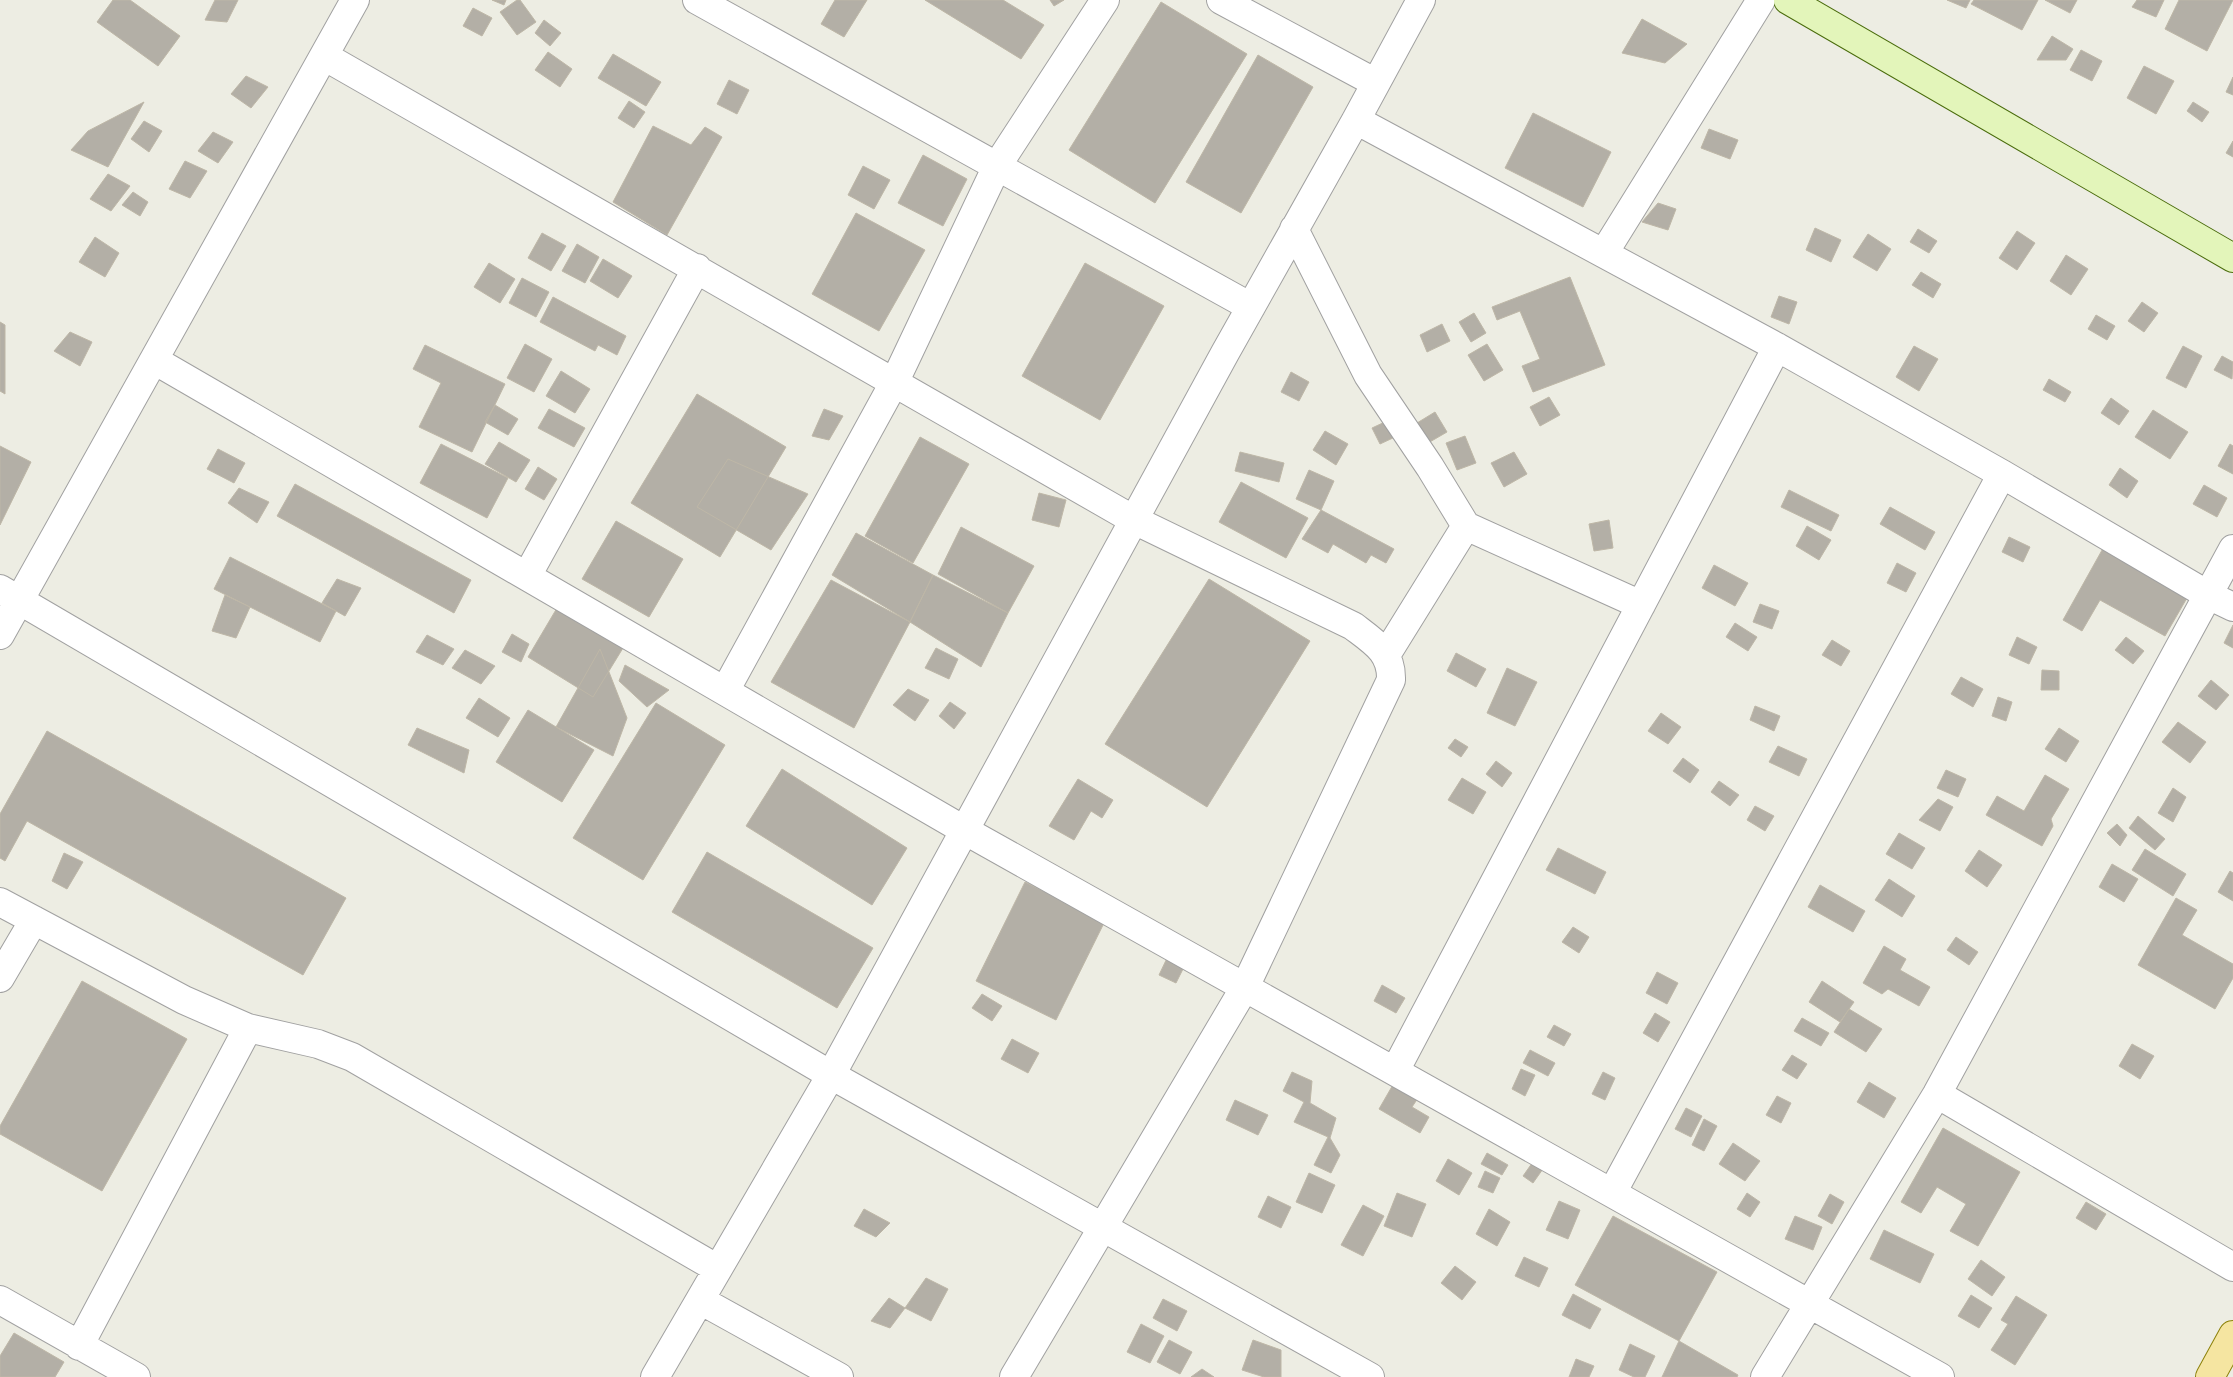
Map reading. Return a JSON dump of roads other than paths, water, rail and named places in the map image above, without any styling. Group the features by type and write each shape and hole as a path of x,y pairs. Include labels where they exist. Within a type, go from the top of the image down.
{"main road":[{"path":"1788,0 2233,258"},
{"path":"2210,1377 2233,1335"}],"street":[{"path":"0,635 9,595 154,360 355,0"},
{"path":"697,0 1251,307"},
{"path":"725,691 895,381 997,166 1105,0"},
{"path":"1221,0 1376,83"},
{"path":"655,1377 831,1075 1251,307 1422,0"},
{"path":"1604,253 1761,0"},
{"path":"324,56 895,381 1134,520 1353,626 1374,642 1386,656 1391,667 1390,680 1245,987 1014,1377"},
{"path":"1356,120 1777,347 2002,474 2208,595 2233,607"},
{"path":"1294,230 1368,375 1430,467 1466,526 1641,605"},
{"path":"527,576 697,268"},
{"path":"1395,1071 1777,347"},
{"path":"154,360 964,830 1940,1377"},
{"path":"1612,1193 2002,474"},
{"path":"1386,656 1466,526"},
{"path":"1765,1377 1937,1094 2233,549"},
{"path":"9,595 831,1075 1104,1226 1370,1377"},
{"path":"0,902 184,1000 248,1028 318,1044 352,1057 718,1269"},
{"path":"0,978 34,920"},
{"path":"78,1346 248,1028"},
{"path":"1937,1094 2233,1267"},
{"path":"0,1300 78,1346 136,1377"},
{"path":"700,1300 840,1377"}]}
